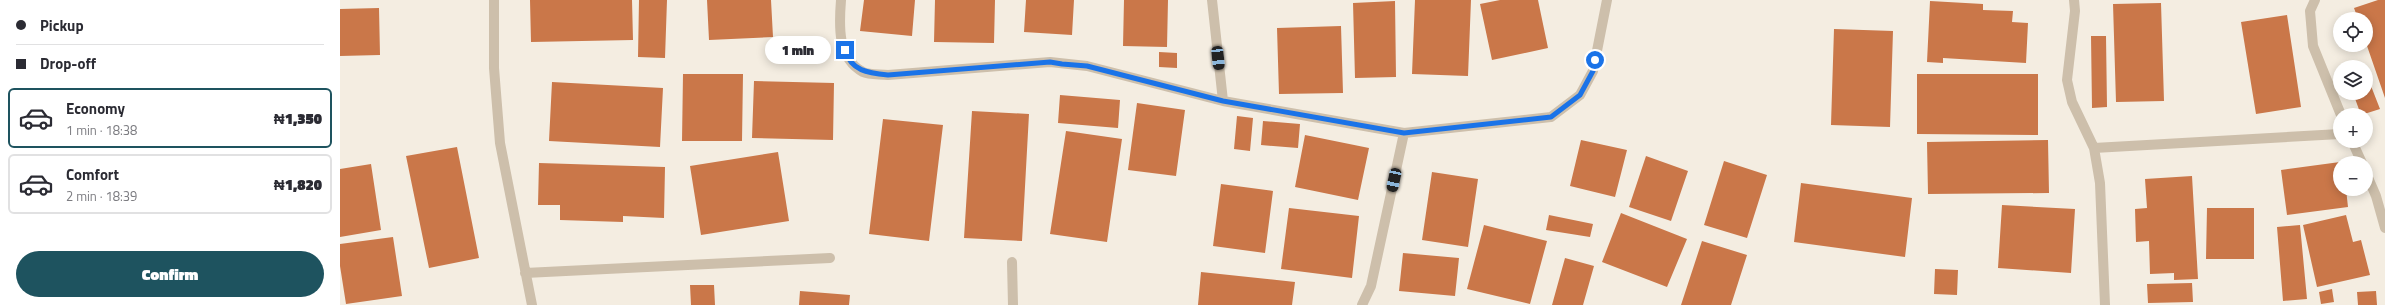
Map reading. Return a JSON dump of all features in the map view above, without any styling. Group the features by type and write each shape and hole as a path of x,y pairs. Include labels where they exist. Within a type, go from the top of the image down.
{"street":[{"path":"494,0 494,68 500,143 532,305"},
{"path":"841,0 839,29 848,60 864,72 888,75 1050,62 1087,66 1223,101 1404,133 1551,117 1580,95 1593,71 1607,0"},
{"path":"1212,0 1223,101"},
{"path":"2074,0 2075,11 2067,80 2072,102 2094,148 2100,183 2105,305"},
{"path":"2315,0 2310,11 2313,46 2338,108"},
{"path":"1362,305 1371,286 1404,133"},
{"path":"2094,148 2333,134"},
{"path":"2373,189 2385,228"},
{"path":"525,273 830,258"},
{"path":"1012,262 1013,305"}],"building":[{"path":"530,0 632,0 633,40 531,42"},
{"path":"639,0 667,0 665,58 638,57"},
{"path":"707,0 771,0 773,37 709,40"},
{"path":"864,0 915,0 912,36 860,31"},
{"path":"935,0 995,0 994,43 934,42"},
{"path":"1026,0 1074,0 1072,35 1024,32"},
{"path":"1124,0 1168,0 1167,47 1123,46"},
{"path":"1415,0 1471,0 1468,76 1412,74"},
{"path":"1500,0 1538,0 1548,48 1492,60 1480,4"},
{"path":"2378,0 2385,0 2385,98 2369,52 2373,52 2373,12 2355,12 2354,8"},
{"path":"1395,1 1396,77 1355,78 1353,3"},
{"path":"1930,1 1983,4 1983,10 2013,11 2012,22 2028,23 2026,63 1943,58 1943,63 1927,62"},
{"path":"2161,3 2164,101 2116,102 2113,4"},
{"path":"379,8 380,55 340,56 340,9"},
{"path":"2287,15 2301,107 2256,114 2241,22"},
{"path":"1341,26 1343,93 1279,94 1277,28"},
{"path":"1834,29 1893,31 1890,127 1831,125"},
{"path":"2091,36 2106,36 2107,107 2092,108"},
{"path":"1159,52 1177,53 1177,68 1159,67"},
{"path":"683,74 743,74 742,141 682,141"},
{"path":"1917,74 2038,74 2038,135 1917,134"},
{"path":"754,81 834,83 833,140 752,138"},
{"path":"552,82 663,88 660,147 549,141"},
{"path":"2373,91 2380,109 2373,111 2373,108 2358,108 2356,100 2373,100"},
{"path":"1060,95 1120,100 1118,128 1058,123"},
{"path":"1137,103 1185,110 1176,176 1128,170"},
{"path":"972,111 1029,114 1022,241 964,238"},
{"path":"1237,116 1253,118 1250,151 1234,149"},
{"path":"883,119 943,125 929,241 869,234"},
{"path":"1263,121 1300,124 1298,148 1261,145"},
{"path":"1066,131 1122,139 1107,242 1050,234"},
{"path":"1305,135 1369,148 1358,200 1295,187"},
{"path":"1581,140 1627,150 1615,197 1570,186"},
{"path":"2048,140 2049,193 1928,194 1927,142"},
{"path":"457,147 479,258 429,268 406,156"},
{"path":"778,152 789,221 701,235 690,166"},
{"path":"1646,156 1688,171 1671,221 1629,207"},
{"path":"1724,161 1767,175 1747,238 1704,225"},
{"path":"539,163 665,167 664,218 623,216 623,222 560,220 560,205 538,205"},
{"path":"2333,163 2333,196 2347,196 2348,207 2287,215 2281,170"},
{"path":"371,164 381,230 340,237 340,169"},
{"path":"1432,172 1478,179 1468,247 1422,240"},
{"path":"2192,176 2198,279 2174,280 2174,273 2150,274 2149,241 2136,242 2135,209 2147,208 2145,179"},
{"path":"1801,183 1912,198 1905,257 1794,242"},
{"path":"1221,184 1273,191 1265,253 1213,246"},
{"path":"2002,205 2075,209 2071,273 1998,268"},
{"path":"1289,208 1359,216 1352,278 1281,269"},
{"path":"2207,208 2254,208 2254,259 2206,259"},
{"path":"1621,213 1687,239 1667,287 1602,262"},
{"path":"1549,215 1593,224 1590,237 1546,230"},
{"path":"2346,215 2353,242 2361,240 2370,275 2317,287 2303,225"},
{"path":"1484,225 1547,241 1530,304 1467,289"},
{"path":"2300,225 2307,299 2283,301 2277,227"},
{"path":"393,237 402,296 346,304 340,266 340,244"},
{"path":"1702,241 1747,255 1731,305 1681,305"},
{"path":"1403,253 1459,258 1455,296 1399,291"},
{"path":"1565,258 1594,266 1583,305 1552,305"},
{"path":"1935,269 1958,270 1957,295 1934,294"},
{"path":"1201,272 1295,282 1292,305 1198,305"},
{"path":"2192,283 2193,302 2148,303 2147,284"},
{"path":"690,285 714,285 715,305 691,305"},
{"path":"2332,289 2334,302 2321,304 2319,292"},
{"path":"800,291 850,295 849,305 799,305"},
{"path":"2376,291 2377,305 2358,305 2357,292"}],"route":[{"path":"845,50 848,60 864,72 888,75 1050,62 1087,66 1223,101 1404,133 1551,117 1580,95 1593,71 1595,60"}]}
